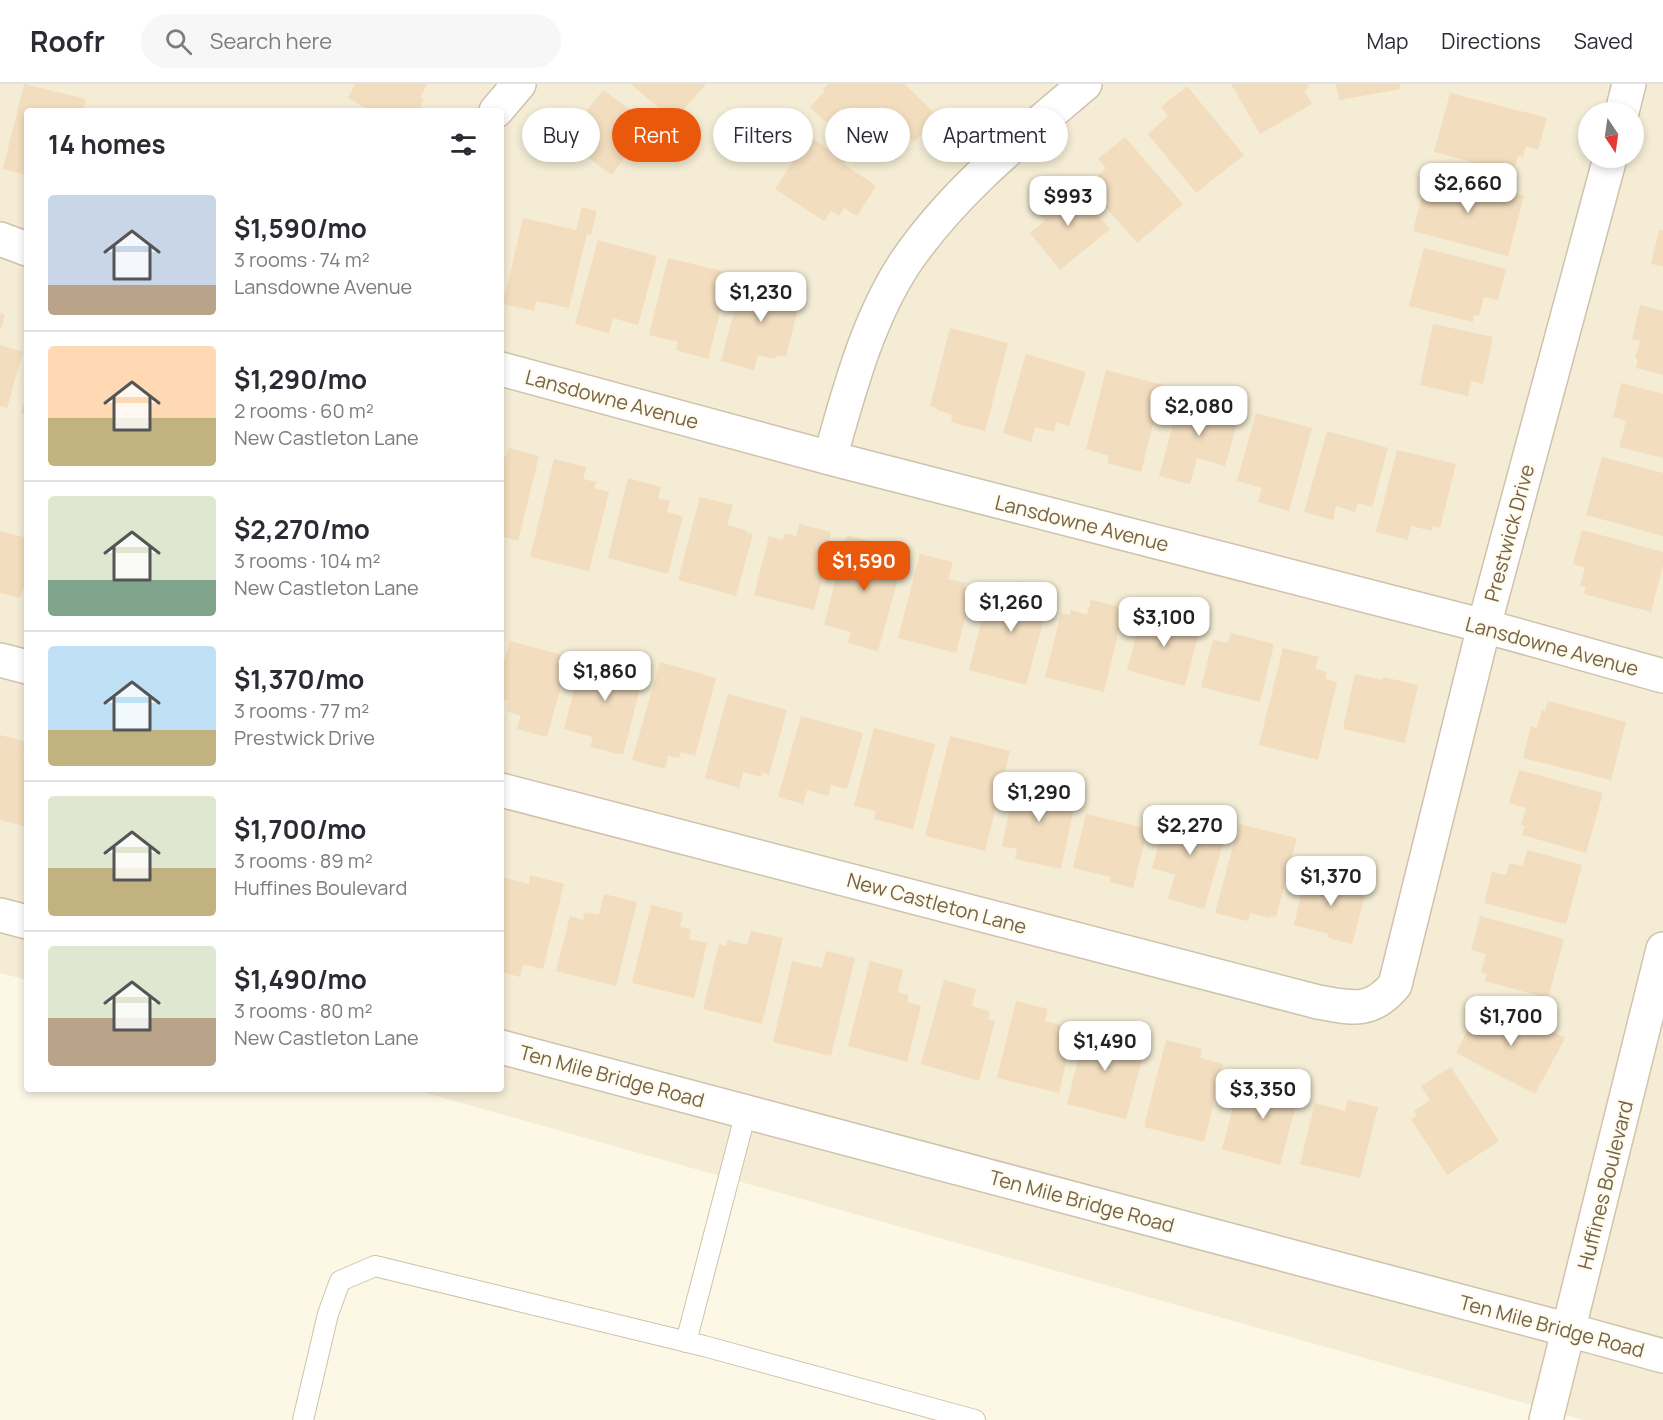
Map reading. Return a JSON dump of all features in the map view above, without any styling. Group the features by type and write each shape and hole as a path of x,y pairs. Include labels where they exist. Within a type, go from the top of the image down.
{"street":[{"path":"499,108 519,84"},
{"path":"830,458 853,376 879,313 905,264 938,220 974,179 1085,84"},
{"path":"1624,102 1629,84"},
{"name":"Prestwick Drive","path":"1373,1005 1387,995 1395,985 1484,627 1607,168"},
{"path":"0,239 24,248"},
{"name":"Lansdowne Avenue","path":"504,370 830,458 1484,627 1663,676"},
{"path":"0,660 24,666"},
{"name":"New Castleton Lane","path":"504,791 1318,1002 1359,1008 1373,1005"},
{"path":"0,915 24,921"},
{"name":"Huffines Boulevard","path":"1546,1420 1663,949"},
{"name":"Ten Mile Bridge Road","path":"504,1048 1663,1356"}],"lane":[{"path":"686,1342 746,1112"},
{"path":"303,1420 328,1314 340,1281 375,1266 686,1342 975,1420"}],"shaded area":[{"path":"0,84 1663,84 1663,1420 1584,1420 423,1092 504,1092 504,108 24,108 24,979 0,973"}],"building":[{"path":"24,84 86,99 84,108 24,108 24,174 3,169"},
{"path":"355,84 427,84 420,97 424,99 420,107 423,108 366,108 348,98"},
{"path":"631,84 706,84 685,108 659,108"},
{"path":"828,84 905,84 929,108 922,108 922,134 914,142 910,138 910,108 825,108 825,121 810,107 825,91 823,89"},
{"path":"1231,84 1307,84 1309,88 1304,91 1312,104 1260,134"},
{"path":"1336,84 1400,84 1401,89 1339,100"},
{"path":"1187,86 1244,155 1196,193 1148,134 1168,116 1161,107"},
{"path":"603,90 628,108 612,108 612,162 621,162 612,175 594,162 600,162 600,108 589,108"},
{"path":"1450,93 1547,118 1538,150 1526,146 1523,157 1518,155 1513,173 1434,152"},
{"path":"1125,137 1183,204 1137,243 1093,193 1100,187 1094,179 1106,168 1098,159"},
{"path":"813,139 825,147 825,162 845,162 844,164 876,186 857,216 844,208 839,216 831,211 824,221 775,189 792,162 813,162"},
{"path":"1429,171 1524,196 1508,256 1413,231"},
{"path":"1072,183 1110,229 1060,270 1030,233 1045,221 1037,211"},
{"path":"582,207 597,211 591,235 587,233 569,308 536,301 534,311 504,304 523,218 576,230"},
{"path":"1659,230 1663,231 1663,266 1651,264"},
{"path":"598,240 657,256 638,325 613,318 609,333 575,324"},
{"path":"1424,248 1506,269 1498,300 1484,297 1479,316 1474,315 1473,322 1409,306"},
{"path":"668,258 730,273 708,359 676,350 678,342 649,335"},
{"path":"743,277 802,292 786,357 777,355 775,359 758,355 754,370 721,361"},
{"path":"1640,305 1663,311 1663,375 1636,368 1638,359 1635,358 1640,341 1632,339"},
{"path":"0,313 5,315 1,329 0,329"},
{"path":"1433,324 1493,337 1483,384 1471,381 1468,396 1420,385"},
{"path":"950,328 1008,343 985,431 951,422 953,415 930,406"},
{"path":"0,345 23,352 7,408 0,406"},
{"path":"1026,354 1086,372 1069,426 1056,422 1054,432 1035,427 1031,442 1003,433"},
{"path":"1106,370 1163,385 1141,472 1107,463 1109,456 1086,449"},
{"path":"1621,383 1663,394 1663,458 1619,447 1626,421 1613,417"},
{"path":"1182,393 1241,409 1225,466 1197,458 1190,484 1159,476"},
{"path":"1256,413 1312,428 1289,511 1258,502 1262,488 1237,481"},
{"path":"1327,431 1388,448 1372,507 1358,503 1355,512 1336,506 1333,520 1304,512"},
{"path":"509,448 539,456 518,541 504,537 504,457 506,457"},
{"path":"1397,450 1456,464 1440,528 1433,526 1432,531 1411,526 1408,540 1376,532"},
{"path":"1602,457 1663,473 1663,536 1586,515"},
{"path":"554,459 586,467 583,479 596,482 594,488 609,492 589,571 530,557"},
{"path":"628,478 661,487 658,498 670,501 667,512 683,516 668,574 608,558"},
{"path":"700,497 733,505 727,525 753,534 736,596 678,580"},
{"path":"799,524 831,532 822,568 825,568 814,610 754,595 769,536 783,540 785,533 796,536"},
{"path":"1582,530 1663,552 1663,565 1651,612 1584,594 1586,587 1580,586 1585,568 1573,564"},
{"path":"0,531 24,537 24,589 20,598 0,593"},
{"path":"847,535 879,544 878,548 895,554 894,559 903,561 878,651 848,643 851,632 824,625"},
{"path":"920,554 953,562 948,579 965,583 964,587 973,589 956,653 898,638"},
{"path":"1021,581 1052,589 1026,685 969,670 989,592 1006,597 1008,591 1017,593"},
{"path":"1091,600 1124,608 1104,692 1045,677 1061,613 1070,615 1071,610 1087,615"},
{"path":"1143,610 1201,625 1185,686 1127,670"},
{"path":"1231,633 1274,644 1260,702 1201,687 1213,640 1228,643"},
{"path":"510,641 569,657 547,737 517,729 521,716 506,711 509,701 504,700 504,662"},
{"path":"1283,648 1319,657 1315,669 1327,672 1325,679 1337,682 1318,760 1259,745"},
{"path":"583,653 645,668 623,755 590,747 593,737 564,729"},
{"path":"660,662 716,678 695,756 681,752 679,758 668,756 665,769 632,760"},
{"path":"1355,674 1382,680 1383,677 1418,685 1405,743 1343,729"},
{"path":"728,694 787,710 769,775 762,772 761,777 743,772 739,788 705,778"},
{"path":"1548,701 1626,722 1611,780 1523,758 1531,726 1537,728 1542,710 1545,711"},
{"path":"801,716 863,733 847,789 831,785 828,796 807,790 803,804 778,797"},
{"path":"874,728 935,744 913,829 874,819 876,811 854,806"},
{"path":"0,735 24,741 24,826 0,820"},
{"path":"950,736 1010,751 985,851 925,836"},
{"path":"1519,770 1603,793 1586,853 1522,835 1525,826 1521,825 1526,808 1509,803"},
{"path":"1016,779 1077,792 1061,869 1015,859 1017,849 1002,846"},
{"path":"1169,809 1228,827 1204,909 1168,899 1175,875 1152,868"},
{"path":"1086,814 1148,829 1133,888 1110,882 1111,877 1073,868"},
{"path":"1239,824 1297,838 1276,917 1270,916 1270,918 1250,913 1248,921 1215,913"},
{"path":"1527,850 1582,865 1566,924 1484,903 1492,872 1506,875 1510,863 1523,866"},
{"path":"1307,871 1367,887 1352,944 1328,938 1329,934 1294,925"},
{"path":"530,875 564,884 543,969 523,964 520,977 504,973 504,878 529,884"},
{"path":"604,894 637,902 616,986 556,971 570,916 583,920 585,912 599,915"},
{"path":"651,905 683,913 680,927 691,929 689,939 707,943 694,998 632,983"},
{"path":"1480,916 1564,939 1548,998 1485,981 1487,974 1481,972 1486,954 1471,950"},
{"path":"751,931 783,938 762,1024 703,1009 719,944 726,946 728,940 747,945"},
{"path":"826,951 855,958 831,1056 773,1042 792,961 822,968"},
{"path":"870,961 903,970 898,992 909,995 907,1002 921,1006 907,1062 848,1046"},
{"path":"944,980 976,989 972,1006 990,1011 988,1019 995,1021 979,1081 921,1064"},
{"path":"1491,1000 1565,1038 1535,1094 1456,1053 1471,1023 1478,1026"},
{"path":"1016,1001 1048,1009 1045,1021 1061,1025 1059,1034 1072,1037 1059,1093 997,1078"},
{"path":"1088,1020 1121,1029 1117,1042 1135,1047 1133,1053 1143,1056 1126,1119 1067,1104"},
{"path":"1166,1040 1202,1049 1200,1058 1223,1064 1204,1142 1144,1127"},
{"path":"1451,1067 1499,1141 1447,1175 1411,1119 1417,1116 1414,1111 1430,1100 1421,1086"},
{"path":"1268,1073 1302,1082 1280,1165 1222,1149 1238,1090 1263,1096"},
{"path":"1348,1100 1378,1107 1360,1178 1300,1164 1315,1103 1345,1111"}]}
